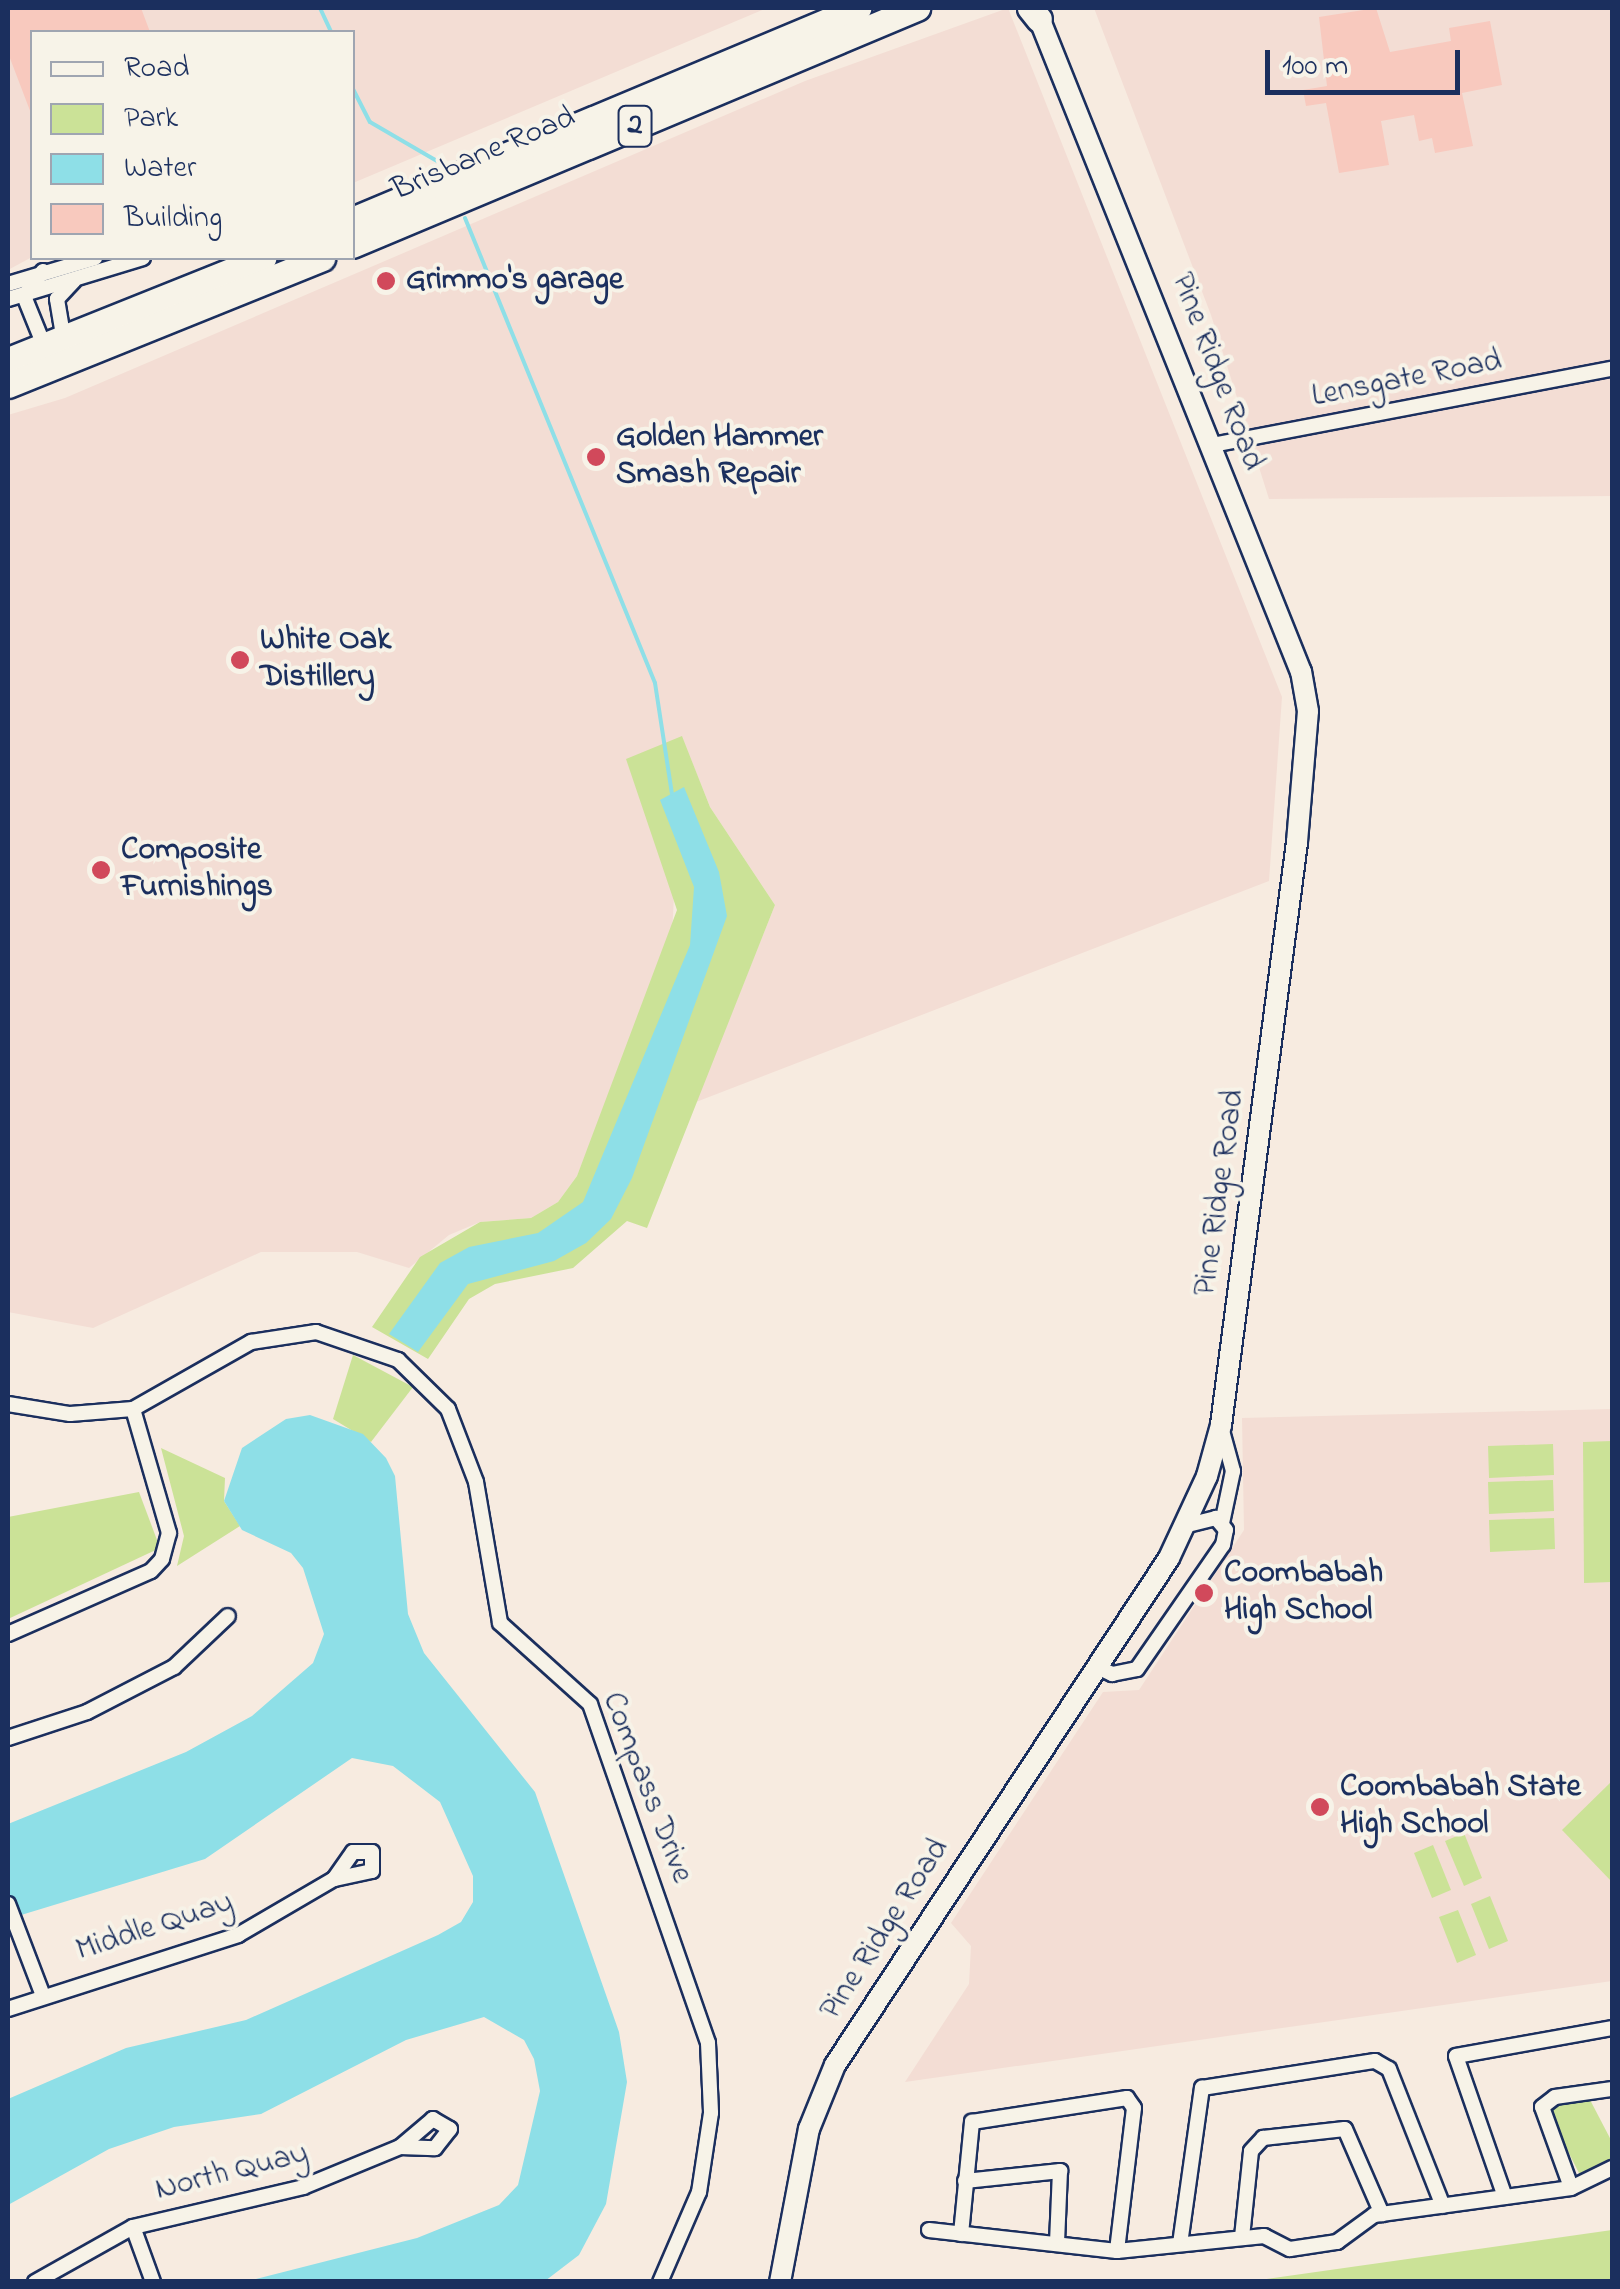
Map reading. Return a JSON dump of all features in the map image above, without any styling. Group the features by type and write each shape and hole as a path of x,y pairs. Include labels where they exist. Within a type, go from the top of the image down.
{"highway":[{"name":"Brisbane Road","path":"355,219 858,8"},
{"name":"Brisbane Road","path":"355,244 917,8"},
{"path":"8,384 58,353 260,260"},
{"path":"8,360 58,353 316,260"}],"street":[{"name":"Pine Ridge Road","path":"780,2282 809,2128 839,2057 1188,1525 1221,1425 1308,711 1300,672 1042,10"},
{"path":"8,284 43,271 126,260"},
{"path":"8,299 101,263"},
{"path":"58,353 59,293 101,263"},
{"path":"24,296 43,271"},
{"path":"24,296 58,353"},
{"name":"Lensgate Road","path":"1212,445 1612,369"},
{"name":"Compass Drive","path":"8,1404 70,1414 133,1409 251,1342 316,1332 398,1360 448,1409 476,1482 486,1578 500,1623 590,1704 708,2043 711,2114 699,2192 660,2282"},
{"path":"8,1634 151,1571 162,1559 168,1533 133,1409"},
{"path":"1097,1667 1122,1675 1137,1669 1223,1544 1222,1523 1233,1471 1221,1425"},
{"path":"1188,1525 1204,1515 1222,1523"},
{"path":"8,1738 87,1712 174,1667 228,1616"},
{"name":"Middle Quay","path":"8,2009 42,1993 238,1935 334,1879"},
{"name":"Middle Quay","path":"8,1904 42,1993"},
{"path":"1505,2197 1456,2056 1471,2047 1612,2028"},
{"path":"1180,2244 1202,2088 1375,2060 1389,2069 1444,2206"},
{"path":"1571,2187 1542,2107 1554,2096 1612,2088"},
{"path":"961,2234 976,2119 1126,2098 1134,2108 1117,2251"},
{"path":"1242,2236 1251,2152 1263,2138 1346,2129 1382,2214"},
{"name":"North Quay","path":"35,2282 133,2227 290,2191 400,2147"},
{"path":"929,2230 1117,2251 1242,2236 1306,2247 1337,2242 1382,2214 1571,2187 1612,2168"},
{"path":"965,2182 1060,2171 1057,2244"},
{"name":"North Quay","path":"133,2227 153,2282"},
{"name":"Pine Ridge Road","path":"769,2282 783,2251"}],"shaded area":[{"path":"8,8 767,8 355,182 355,30 30,30 30,258 8,270"},
{"path":"1008,8 1282,697 1269,881 696,1102 775,905 710,807 682,737 672,935 577,1176 558,1202 531,1218 480,1222 449,1235 409,1268 357,1252 261,1252 93,1328 8,1312 8,415 65,398 805,81"},
{"path":"1094,8 1612,8 1612,496 1269,499 1211,315"},
{"name":"Coombabah State High School","path":"1612,1409 1612,1981 905,2082 969,1984 971,1946 951,1923 1103,1692 1139,1690 1244,1530 1242,1418"}],"green space":[{"path":"682,736 710,807 775,905 647,1228 627,1221 573,1268 495,1284 469,1299 428,1359 372,1327 420,1257 480,1222 531,1218 558,1202 577,1176 677,910 626,759"},
{"path":"353,1355 413,1387 371,1442 333,1419"},
{"path":"1612,1441 1612,1582 1584,1583 1583,1442"},
{"path":"1553,1444 1554,1475 1489,1478 1488,1446"},
{"path":"161,1448 225,1478 224,1501 240,1526 177,1566 184,1536"},
{"path":"1553,1480 1554,1511 1489,1514 1488,1482"},
{"path":"139,1492 160,1548 8,1619 8,1517"},
{"path":"1554,1518 1555,1549 1490,1552 1489,1520"},
{"path":"1612,1781 1612,1882 1562,1830"},
{"path":"1464,1833 1482,1878 1464,1886 1445,1841"},
{"path":"1433,1845 1451,1890 1432,1898 1414,1853"},
{"path":"1490,1896 1508,1941 1489,1949 1471,1904"},
{"path":"1458,1910 1476,1955 1457,1963 1439,1917"},
{"path":"1588,2096 1612,2142 1612,2161 1580,2175 1546,2108"},
{"path":"1612,2230 1612,2281 1252,2281"}],"water":[{"path":"684,787 719,872 727,916 632,1178 611,1219 586,1243 554,1261 468,1284 418,1352 389,1334 440,1263 469,1247 538,1233 583,1202 690,945 694,887 660,800"},
{"path":"310,1415 363,1434 386,1458 395,1476 408,1614 424,1653 535,1792 619,2032 627,2082 606,2204 579,2255 545,2281 248,2281 417,2238 499,2205 518,2185 540,2091 534,2059 524,2040 484,2017 406,2040 261,2114 174,2127 109,2149 8,2205 8,2099 126,2048 246,2020 438,1935 461,1922 473,1902 473,1876 440,1802 393,1766 352,1758 205,1859 8,1919 8,1824 186,1752 252,1716 313,1663 324,1634 303,1568 291,1553 242,1530 224,1501 242,1448 286,1419"}],"building":[{"path":"8,8 141,8 149,30 30,30 30,111 8,53"},
{"path":"1376,8 1390,52 1451,41 1449,28 1490,21 1502,85 1462,93 1473,146 1435,153 1432,138 1419,141 1414,115 1381,121 1389,165 1339,173 1326,103 1306,106 1303,90 1327,86 1319,17"}],"waterway":[{"path":"320,8 330,30"},
{"path":"355,93 370,122 437,161"},
{"path":"465,218 655,683 672,794"}],"place":[{"name":"Grimmo's garage","path":"386,281"},
{"name":"Golden Hammer Smash Repair","path":"596,457"},
{"name":"White Oak Distillery","path":"240,660"},
{"name":"Composite Furnishings","path":"101,870"},
{"name":"Coombabah High School","path":"1204,1593"},
{"name":"Coombabah State High School","path":"1320,1807"}]}
